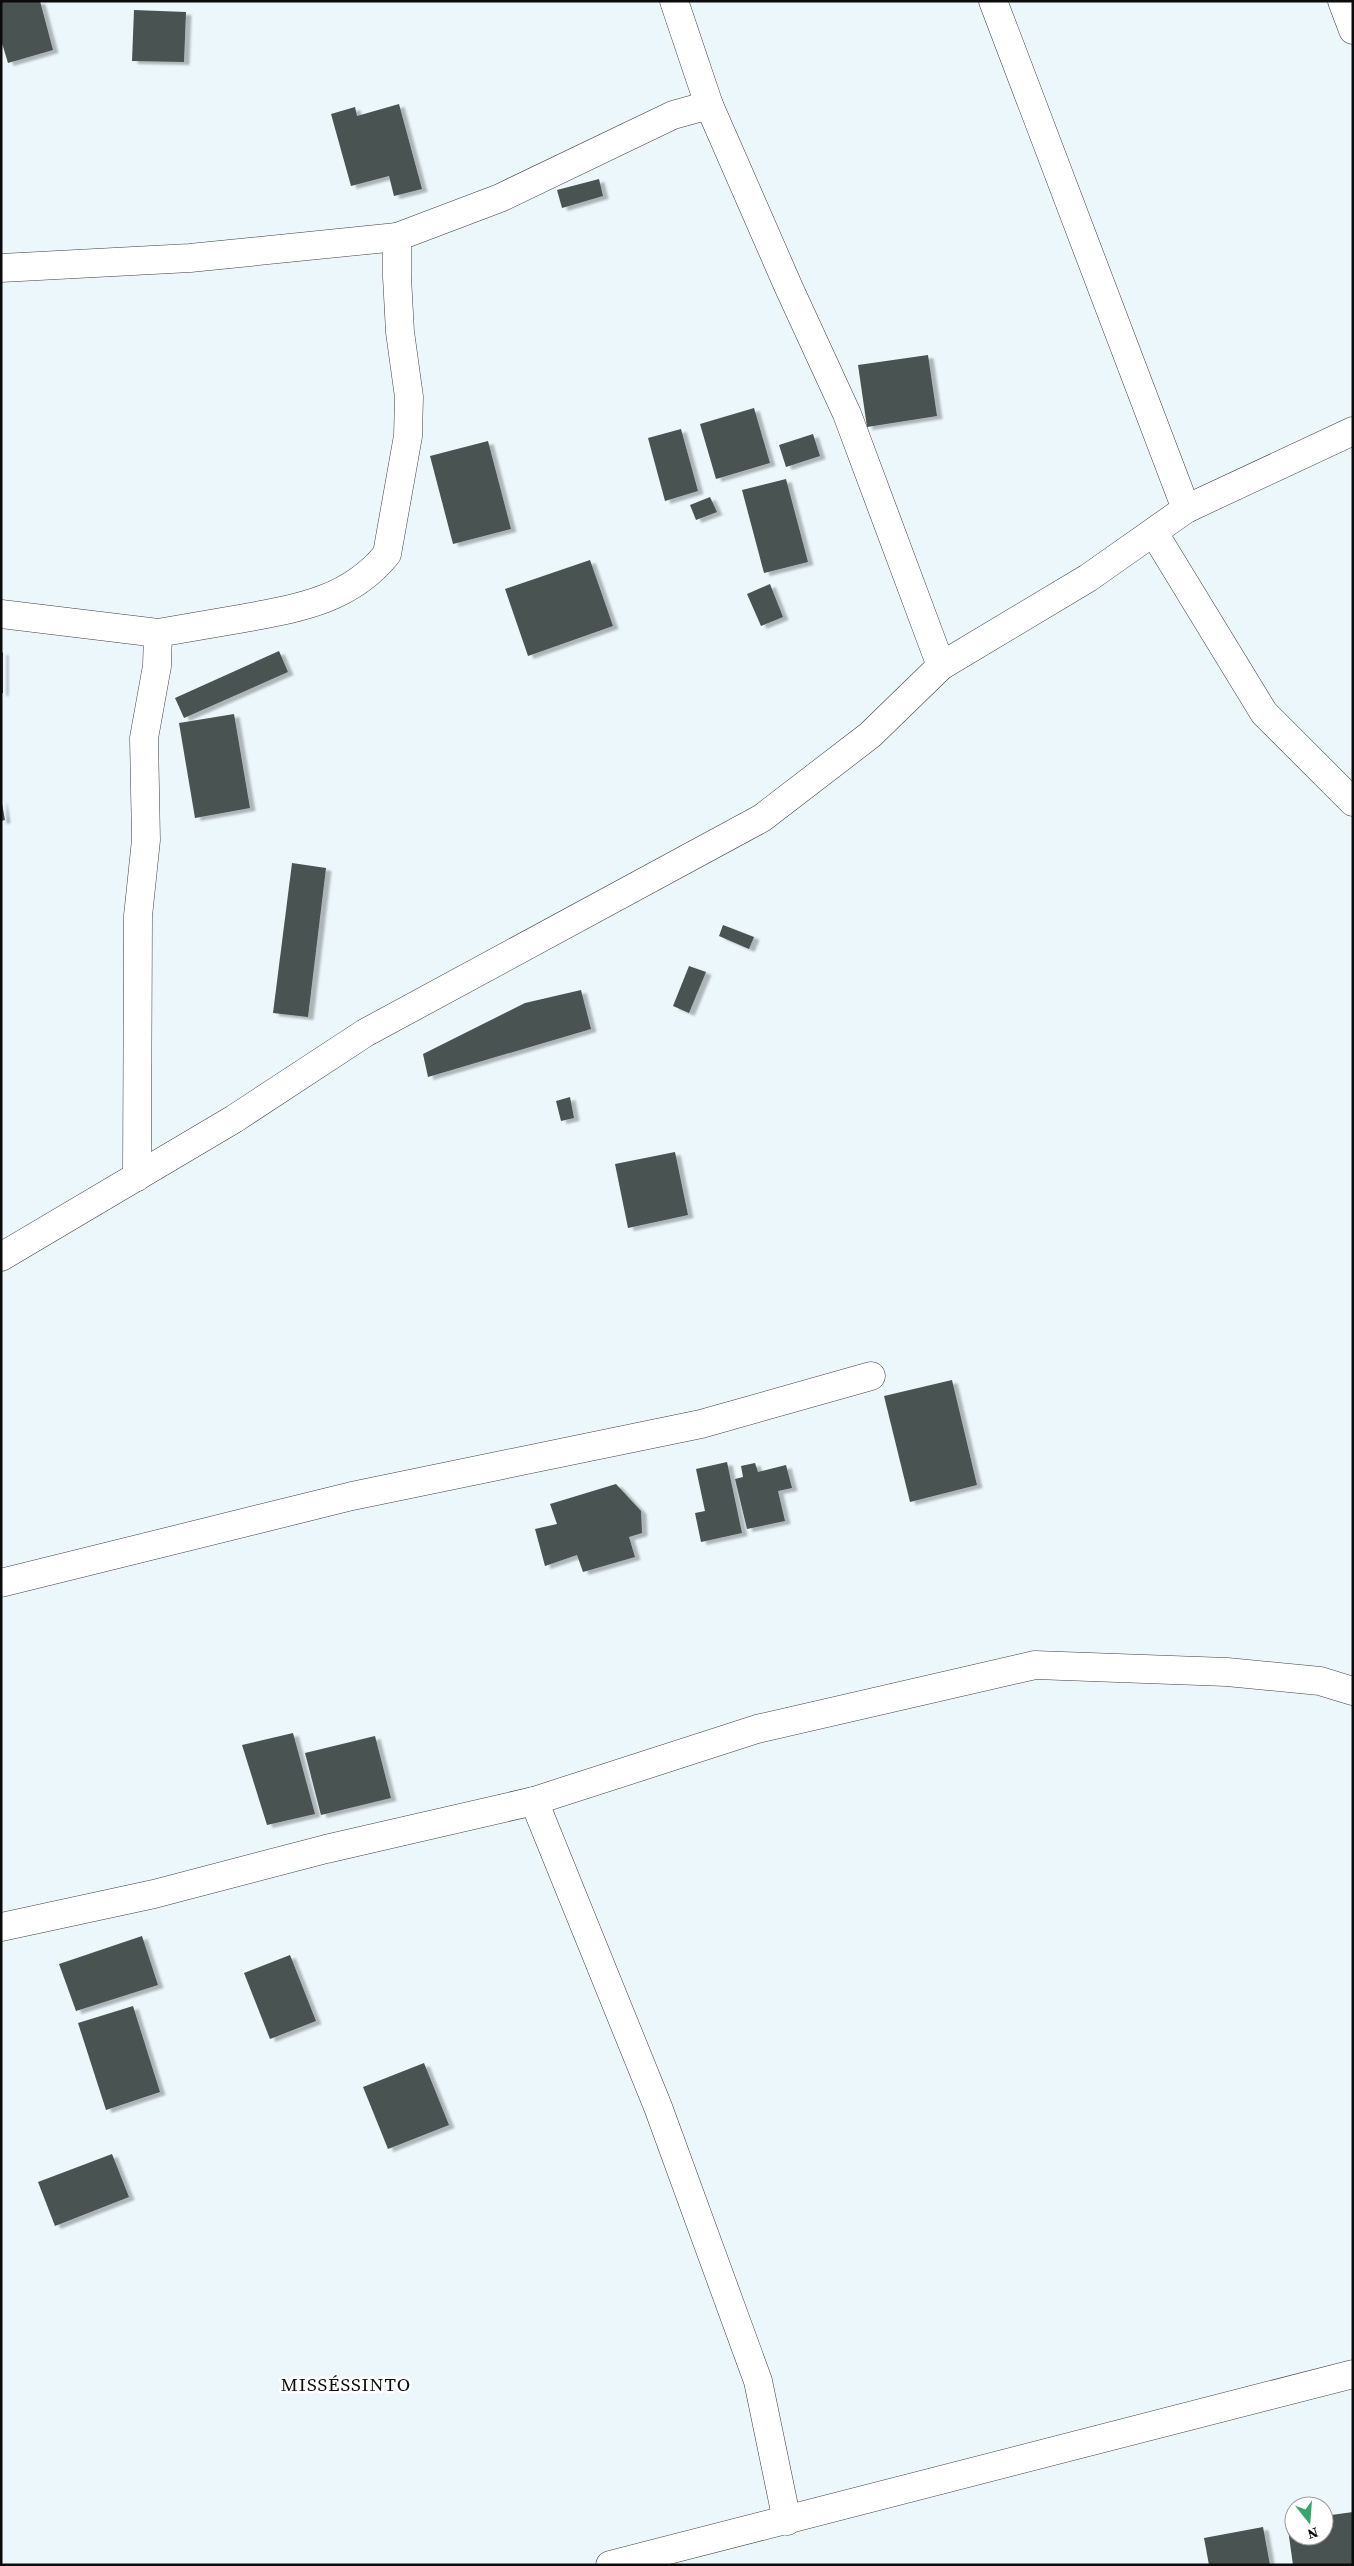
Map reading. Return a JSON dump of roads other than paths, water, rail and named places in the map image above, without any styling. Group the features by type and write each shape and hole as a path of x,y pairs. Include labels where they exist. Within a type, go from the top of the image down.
{"street":[{"path":"674,1 709,105 789,288 847,414 941,666"},
{"path":"993,1 1186,509"},
{"path":"1342,1 1353,30"},
{"path":"1,268 190,258 397,237 500,198 673,115 709,105"},
{"path":"1,614 158,633 306,607 359,581 387,554 407,445 409,406 400,332 397,237"},
{"path":"1,1257 234,1119 365,1033 762,818 870,735 941,666 1088,578 1186,509 1353,431"},
{"path":"1154,533 1264,713 1353,802"},
{"path":"137,1176 138,916 146,840 144,738 157,666 158,633"},
{"path":"1,1583 352,1496 701,1424 871,1376"},
{"path":"1,1927 154,1894 326,1849 534,1801 758,1729 1035,1665 1227,1672 1320,1681 1353,1691"},
{"path":"534,1801 658,2106 758,2381 787,2521"},
{"path":"610,2565 1353,2374"}],"district":[{"name":"MISSÉSSINTO","path":"346,2384"}]}
